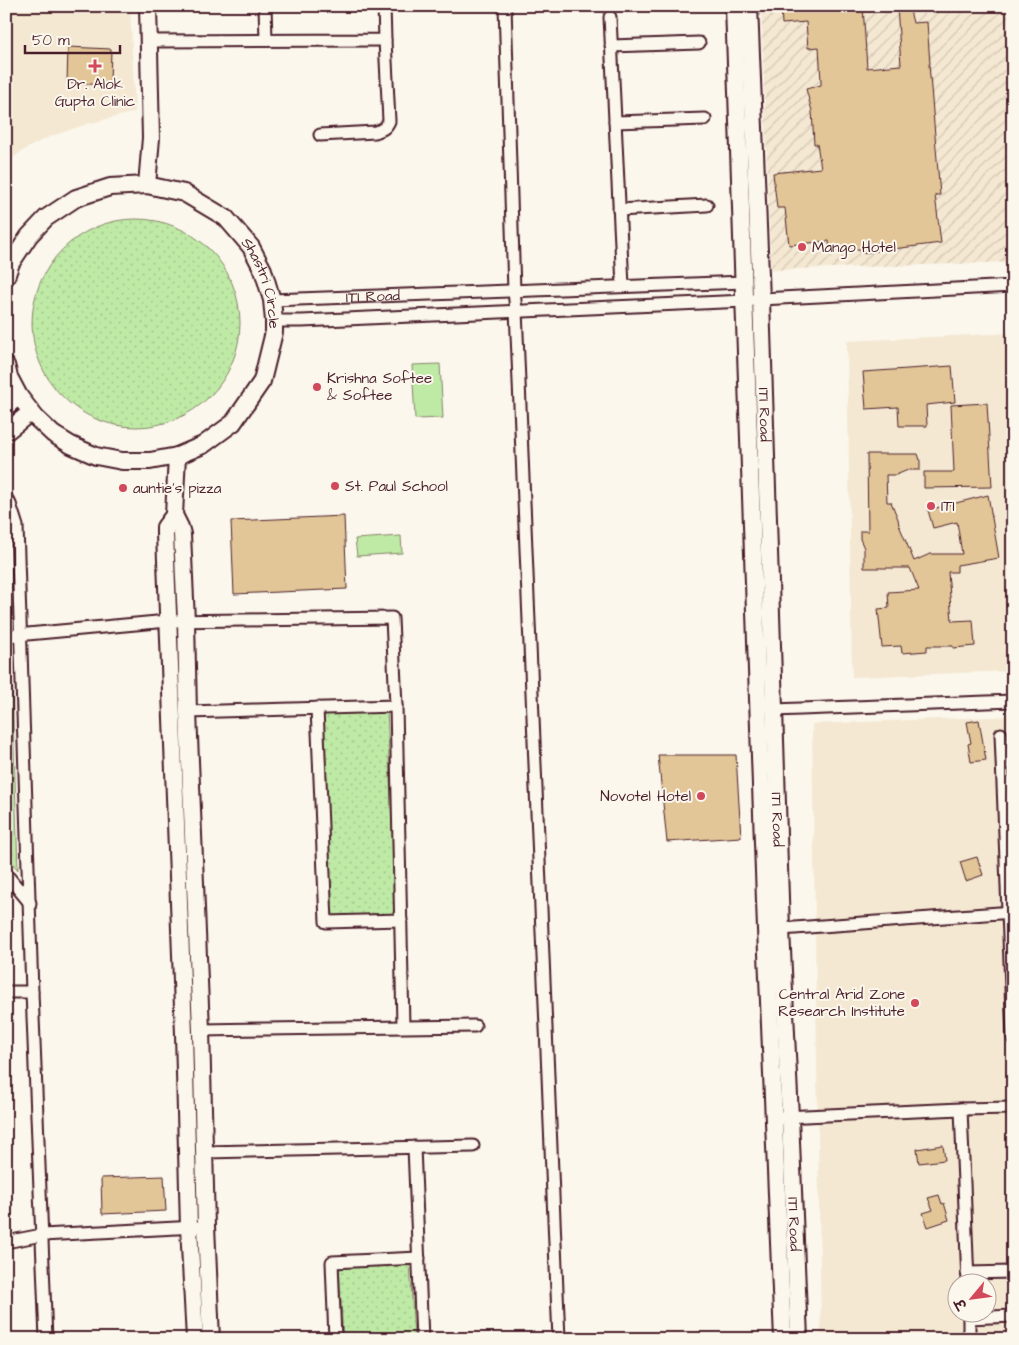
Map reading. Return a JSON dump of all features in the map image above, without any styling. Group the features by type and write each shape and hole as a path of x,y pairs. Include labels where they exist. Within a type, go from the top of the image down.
{"street":[{"path":"147,185 151,138 148,6"},
{"path":"265,6 266,40"},
{"path":"320,135 375,132 386,127 389,121 384,6"},
{"path":"505,6 514,290 558,1339"},
{"name":"ITI Road","path":"734,6 744,282 753,300 774,710 781,929 783,1339"},
{"path":"749,6 753,300 1013,286"},
{"path":"610,17 623,286"},
{"path":"149,41 385,40"},
{"path":"611,46 699,42"},
{"path":"615,122 705,119"},
{"name":"Shastri Circle","path":"6,365 9,377 19,396 31,412 53,434 71,445 96,456 122,461 150,461 177,456 203,445 232,423 262,381 274,332 272,300 263,270 251,247 226,218 184,194 147,185 110,187 76,198 46,218 28,236 7,274"},
{"path":"619,210 707,204"},
{"name":"ITI Road","path":"272,300 744,282"},
{"name":"ITI Road","path":"274,321 753,300"},
{"name":"ITI Road","path":"753,300 765,919 799,1339"},
{"path":"6,407 19,396"},
{"path":"6,432 31,412"},
{"path":"177,456 174,515 182,534 205,1152 198,1226 194,1339"},
{"path":"6,498 18,526 32,992 46,1339"},
{"path":"174,515 165,527 165,534 184,1034 198,1226 211,1339"},
{"path":"6,636 168,621 392,618 396,706 403,1026"},
{"path":"774,710 1013,701"},
{"path":"188,712 396,706"},
{"path":"317,708 326,922 401,920"},
{"path":"1001,734 1010,912 1013,1038"},
{"path":"6,874 30,904"},
{"path":"781,929 1010,912"},
{"path":"6,992 32,992"},
{"path":"201,1030 475,1026"},
{"path":"782,1117 1013,1108"},
{"path":"961,1109 967,1272"},
{"path":"205,1152 473,1146"},
{"path":"414,1147 422,1339"},
{"path":"6,1242 42,1235 198,1226"},
{"path":"335,1339 332,1262 419,1258"},
{"path":"996,1274 1013,1272"},
{"path":"996,1316 1013,1316"},
{"path":"969,1322 969,1339"}],"shaded area":[{"path":"6,6 130,6 135,112 87,124 49,137 6,162"},
{"path":"761,6 1013,6 1013,262 771,270"},
{"name":"ITI","path":"1013,333 1013,671 852,677 847,341"},
{"name":"Central Arid Zone Research Institute","path":"1013,716 1013,1339 821,1339 812,724"}],"green space":[{"path":"126,219 146,219 166,223 185,231 210,249 223,265 232,283 240,313 236,353 232,363 223,381 210,397 194,410 166,423 146,427 126,427 106,423 87,415 70,404 55,389 44,372 36,353 32,333 32,313 36,293 44,274 55,257 70,242 87,231 106,223"},
{"path":"440,364 443,418 415,419 412,365"},
{"path":"401,536 402,553 357,556 355,539"},
{"path":"11,658 18,870 6,855 6,659"},
{"path":"387,710 396,917 332,919 323,712"},
{"path":"410,1263 414,1339 343,1339 339,1267"}],"building":[{"path":"781,6 863,6 867,68 901,65 897,6 909,6 913,23 927,22 940,195 935,195 941,243 861,253 860,249 830,252 829,241 789,245 785,208 777,208 773,173 821,168 817,144 814,144 812,111 806,89 821,85 821,82 819,47 808,48 806,22 782,24"},
{"path":"68,47 111,49 110,85 67,83"},
{"path":"952,366 955,402 926,405 927,426 899,426 898,407 866,409 863,372"},
{"path":"987,403 992,487 924,488 924,472 954,472 951,405"},
{"path":"867,454 918,454 920,470 908,470 896,475 886,475 887,502 891,502 914,561 930,554 962,554 957,522 933,528 928,510 988,495 999,558 957,565 957,572 948,572 952,621 973,620 975,646 953,648 953,646 927,646 927,651 902,653 901,646 882,647 878,609 889,608 888,592 919,590 910,568 864,568 864,548 860,539 860,531 868,531"},
{"path":"344,516 347,589 234,594 231,521"},
{"path":"979,720 986,760 971,762 968,744 971,743 967,722"},
{"name":"Novotel Hotel","path":"658,755 736,755 741,837 667,842"},
{"path":"977,857 983,875 966,881 960,862"},
{"path":"943,1145 945,1160 919,1163 917,1149"},
{"path":"164,1176 166,1211 102,1214 101,1178"},
{"path":"939,1195 942,1204 944,1203 949,1220 928,1227 923,1213 933,1210 928,1198"}],"place":[{"name":"Dr. Alok Gupta Clinic","path":"95,66"},
{"name":"Mango Hotel","path":"802,247"},
{"name":"Krishna Softee & Softee","path":"317,387"},
{"name":"St. Paul School","path":"335,486"},
{"name":"auntie's pizza","path":"123,488"},
{"name":"ITI","path":"931,506"},
{"name":"Novotel Hotel","path":"701,796"},
{"name":"Central Arid Zone Research Institute","path":"915,1003"}]}
